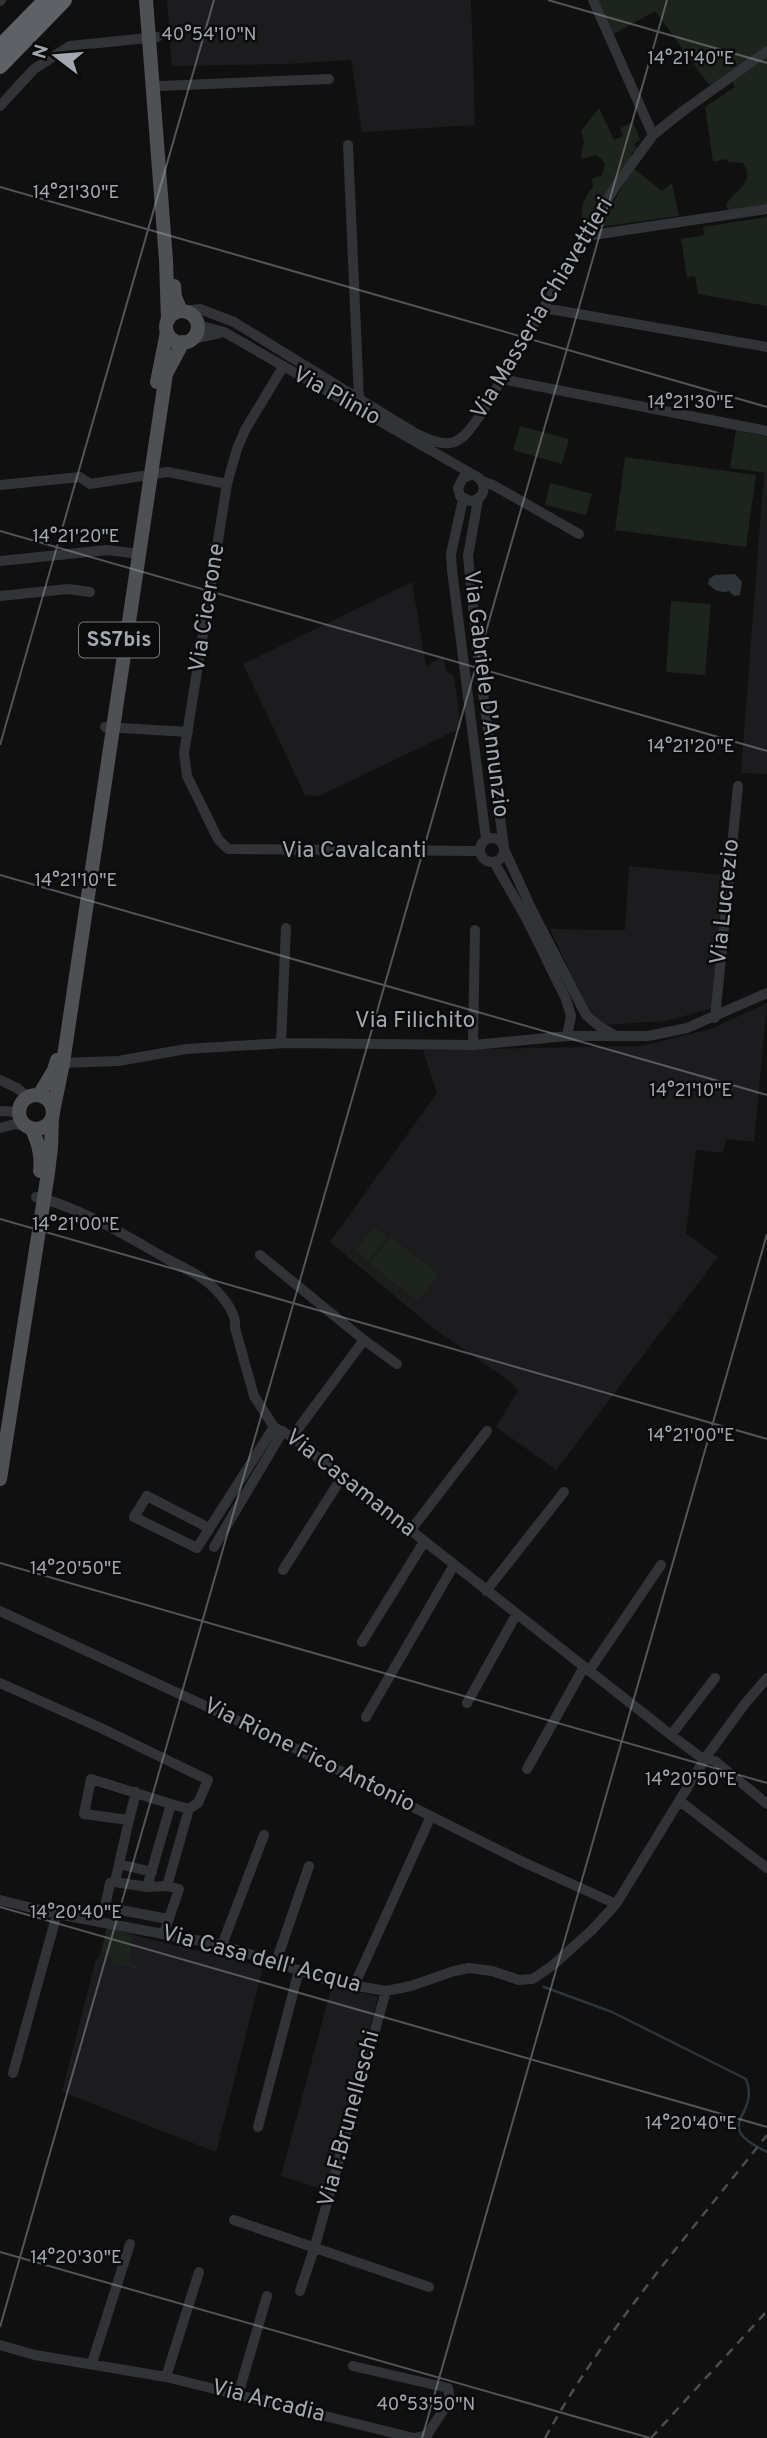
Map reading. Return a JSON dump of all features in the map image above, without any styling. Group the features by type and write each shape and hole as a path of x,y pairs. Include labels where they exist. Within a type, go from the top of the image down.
{"highway":[{"path":"0,47 46,0"},
{"path":"0,66 64,0"}],"main road":[{"name":"SS7bis","path":"146,0 160,86 175,297 190,325 166,374 147,475"},
{"name":"SS7bis","path":"0,1479 3,1414 51,1147 52,1115 136,554 157,381 168,326 153,37 154,0"},
{"path":"173,314 190,325 174,340 168,326 173,314"},
{"path":"19,1112 21,1103 33,1096 60,1062"},
{"path":"30,1128 42,1128 52,1115 49,1101 33,1096"},
{"name":"SS7bis","path":"19,1112 21,1121 30,1128 39,1146 40,1198"}],"street":[{"path":"593,0 653,135"},
{"path":"0,106 34,69 70,46 153,37"},
{"name":"Via Masseria Chiavettieri","path":"190,325 219,316 234,321 424,438 450,444 465,437 615,187 653,135 767,51"},
{"path":"160,86 328,79"},
{"path":"348,145 359,398"},
{"path":"586,236 767,209"},
{"path":"544,308 767,346"},
{"name":"Via Plinio","path":"190,325 224,332 471,475 579,534"},
{"name":"Via Cicerone","path":"228,849 218,839 187,776 184,753 227,484 245,430 283,367"},
{"path":"501,379 767,431"},
{"path":"449,461 460,481 458,492 463,499 478,500 484,489 482,481"},
{"path":"0,485 80,477 90,484 168,472 227,484"},
{"path":"460,481 471,475"},
{"name":"Via Gabriele D'Annunzio","path":"463,499 452,554 452,570 486,839 480,850 482,857 494,862 501,858 505,849 478,657 468,556 478,500"},
{"path":"0,561 107,550 136,554"},
{"path":"0,596 68,589 90,592"},
{"path":"110,727 188,732"},
{"name":"Via Lucrezio","path":"715,1018 738,786"},
{"name":"Via Gabriele D'Annunzio","path":"486,839 499,839 505,849 531,908 582,1009 599,1026 618,1038"},
{"name":"Via Cavalcanti","path":"228,849 480,850"},
{"name":"Via Gabriele D'Annunzio","path":"494,862 526,918 566,999 571,1016 567,1036"},
{"path":"281,1043 286,928"},
{"path":"473,1045 475,930"},
{"name":"Via Filichito","path":"60,1062 118,1061 186,1049 281,1043 473,1045 567,1036 618,1038 668,1033 715,1018 767,993"},
{"path":"0,1080 33,1096"},
{"path":"0,1111 19,1112"},
{"path":"0,1128 15,1124 30,1128"},
{"name":"Via Casamanna","path":"40,1198 86,1216 140,1243 214,1287 236,1320 235,1328 254,1396 283,1432 671,1735 699,1756 715,1761 767,1804"},
{"path":"260,1255 397,1364"},
{"path":"209,1528 147,1496 134,1517 197,1548 209,1528 283,1432 364,1340"},
{"path":"410,1531 487,1431"},
{"path":"214,1547 283,1432"},
{"path":"283,1570 342,1478"},
{"path":"486,1591 564,1492"},
{"path":"362,1642 424,1542"},
{"path":"366,1717 454,1565"},
{"path":"527,1769 587,1669 661,1565"},
{"name":"Via Rione Fico Antonio","path":"0,1611 264,1733 523,1862 616,1904"},
{"path":"467,1703 516,1615"},
{"path":"671,1735 716,1678"},
{"path":"616,1904 706,1758 767,1678"},
{"path":"0,1683 208,1780 198,1802 190,1809 167,1886"},
{"path":"130,1820 84,1814 91,1779 190,1809"},
{"path":"115,1882 136,1791"},
{"path":"681,1801 767,1868"},
{"path":"148,1887 171,1804"},
{"path":"354,1986 431,1816"},
{"path":"222,1945 264,1835"},
{"path":"119,1864 152,1872"},
{"path":"276,1962 309,1866"},
{"path":"164,1933 179,1889 110,1883 105,1907 168,1919"},
{"name":"Via Casa dell' Acqua","path":"0,1900 57,1914 222,1945 334,1982 386,1991 469,1968 520,1980 533,1979 553,1965 616,1904"},
{"path":"13,2073 57,1914"},
{"path":"258,2127 299,1970"},
{"name":"Via F.Brunelleschi","path":"300,2291 386,1991"},
{"path":"234,2220 429,2287"},
{"path":"92,2363 130,2245"},
{"path":"166,2377 199,2272"},
{"path":"238,2395 267,2295"},
{"name":"Via Arcadia","path":"0,2345 35,2355 166,2377 414,2438 427,2435 450,2400 448,2388 353,2366"}],"shaded area":[{"path":"167,0 471,0 475,125 362,132 351,60 172,66"},
{"path":"598,0 767,0 767,45 713,85 709,85 655,11 612,35"},
{"path":"767,55 767,205 728,210 726,205 746,180 746,170 743,163 728,162 726,159 713,162 705,107 735,87 732,81"},
{"path":"599,108 614,140 623,136 620,128 633,122 640,140 634,144 637,148 631,155 633,158 586,227 582,217 584,202 593,187 592,179 602,175 605,165 601,158 595,155 583,159 581,157 584,142 581,131"},
{"path":"633,168 662,191 672,183 679,216 599,227"},
{"path":"767,217 767,306 698,294 695,276 687,277 681,239 704,235 703,227"},
{"path":"520,426 569,439 562,464 513,450"},
{"path":"736,430 767,437 767,473 730,468"},
{"path":"625,457 756,475 746,547 615,530"},
{"path":"764,473 767,473 767,774 741,773"},
{"path":"550,483 592,494 586,515 545,505"},
{"path":"735,574 742,582 740,595 718,591 708,584 709,579 715,575"},
{"path":"412,582 426,666 443,657 446,671 454,676 461,728 319,796 305,795 243,664"},
{"path":"671,601 711,604 705,675 666,672"},
{"path":"629,866 723,875 713,1008 666,1021 604,1025 588,1011 550,929 625,930"},
{"path":"767,1003 754,1142 726,1139 723,1153 696,1150 686,1233 718,1257 556,1470 496,1427 518,1391 512,1383 433,1328 330,1242 437,1093 423,1050 641,1046 711,1029"},
{"path":"374,1227 387,1237 368,1261 355,1251"},
{"path":"390,1237 439,1274 418,1301 370,1264"},
{"path":"107,1927 134,1935 129,1962 137,1965 136,1969 111,1962 112,1956 101,1952"},
{"path":"134,1935 263,1967 216,2152 62,2092 96,1959 101,1952 113,1956 111,1961 129,1962"},
{"path":"332,1985 378,1997 326,2190 281,2176"}],"waterway":[{"path":"544,1987 612,2012 746,2079 749,2092 740,2119 741,2134 767,2152"}],"railway":[{"path":"545,2438 594,2358 621,2320 767,2135"},
{"path":"651,2438 767,2311"}]}
